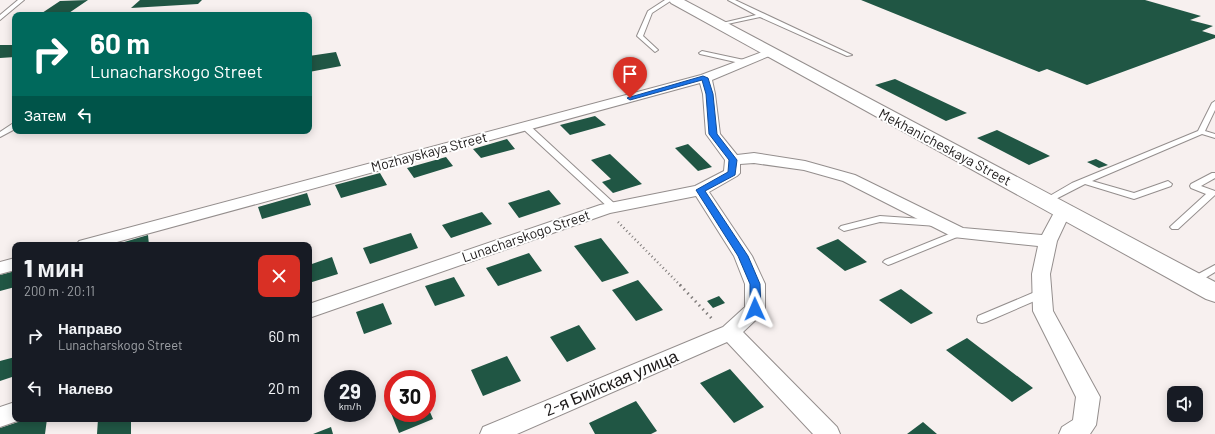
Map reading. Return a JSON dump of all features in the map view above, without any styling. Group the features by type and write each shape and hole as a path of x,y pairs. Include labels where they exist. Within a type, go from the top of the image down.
{"street":[{"name":"Mekhanicheskaya Street","path":"675,0 1215,293"},
{"name":"Mozhayskaya Street","path":"97,242 705,78 770,52"},
{"path":"705,78 709,94 713,134 733,160 754,158 798,164 848,178 959,233 1048,241"},
{"name":"Lunacharskogo Street","path":"312,310 609,208 700,190 732,173 733,160"},
{"name":"2-я Бийская улица","path":"492,434 728,333 755,309 755,284 743,256 700,190"},
{"path":"1063,211 1048,241 1041,274 1043,311 1088,397 1078,430"},
{"path":"0,268 12,265"},
{"path":"728,333 828,434"},
{"path":"0,417 12,413"}],"lane":[{"path":"0,18 21,0"},
{"path":"655,50 640,36 650,12 669,0"},
{"path":"731,0 849,56"},
{"path":"720,25 761,15"},
{"path":"702,53 744,62"},
{"path":"1201,132 1215,103"},
{"path":"525,126 609,208"},
{"path":"0,135 12,128"},
{"path":"1045,201 1084,181 1201,132 1215,136"},
{"path":"1175,227 1212,194 1194,186 1215,175"},
{"path":"1084,181 1134,196 1168,184"},
{"path":"844,228 880,219 940,223"},
{"path":"888,262 959,233"},
{"path":"1193,282 1215,268"},
{"path":"982,319 1042,293"}],"path":[{"path":"609,208 728,333"}],"building":[{"path":"88,0 70,12 44,12 60,1"},
{"path":"140,0 202,0 198,4 131,8"},
{"path":"861,0 1145,0 1201,16 1190,20 1213,26 1202,31 1215,35 1215,38 1087,85 1047,69 1039,72"},
{"path":"0,45 12,45 12,57 0,58"},
{"path":"336,52 341,66 312,71 312,56"},
{"path":"895,79 967,113 946,121 875,85"},
{"path":"595,116 606,125 570,135 560,125"},
{"path":"997,130 1050,156 1029,165 977,138"},
{"path":"507,139 515,149 481,158 473,149"},
{"path":"688,144 712,167 698,171 675,148"},
{"path":"610,154 642,184 613,193 602,182 611,179 591,160"},
{"path":"446,157 453,166 414,178 407,168"},
{"path":"1096,159 1108,165 1099,168 1087,162"},
{"path":"380,173 387,185 341,198 335,185"},
{"path":"549,190 561,204 519,218 508,203"},
{"path":"307,193 311,205 262,219 258,207"},
{"path":"482,212 492,224 451,238 442,225"},
{"path":"411,233 418,248 370,264 363,248"},
{"path":"148,235 149,242 124,242"},
{"path":"601,238 629,273 602,282 574,246"},
{"path":"838,239 867,262 845,271 816,248"},
{"path":"529,253 542,271 498,286 486,268"},
{"path":"332,257 338,274 312,282 312,264"},
{"path":"12,272 12,288 0,291 0,275"},
{"path":"454,277 465,296 435,306 425,286"},
{"path":"638,280 663,310 636,321 612,290"},
{"path":"901,289 933,313 911,324 879,300"},
{"path":"719,296 725,303 713,308 707,301"},
{"path":"383,303 392,324 364,334 356,312"},
{"path":"579,325 596,349 567,362 550,337"},
{"path":"967,338 1033,388 1012,402 946,350"},
{"path":"507,356 521,381 483,396 471,370"},
{"path":"12,358 12,377 0,381 0,361"},
{"path":"730,369 764,407 734,423 700,383"},
{"path":"636,401 657,431 651,434 595,434 589,423"},
{"path":"18,422 47,422 45,434 0,434 0,428"},
{"path":"98,422 131,422 131,434 97,434"},
{"path":"395,422 426,422 399,433"},
{"path":"923,422 937,434 907,434"},
{"path":"331,427 333,434 313,434"}],"route":[{"path":"630,98 705,78 709,94 713,134 733,160 732,173 700,190 743,256 755,284 755,309"}]}
